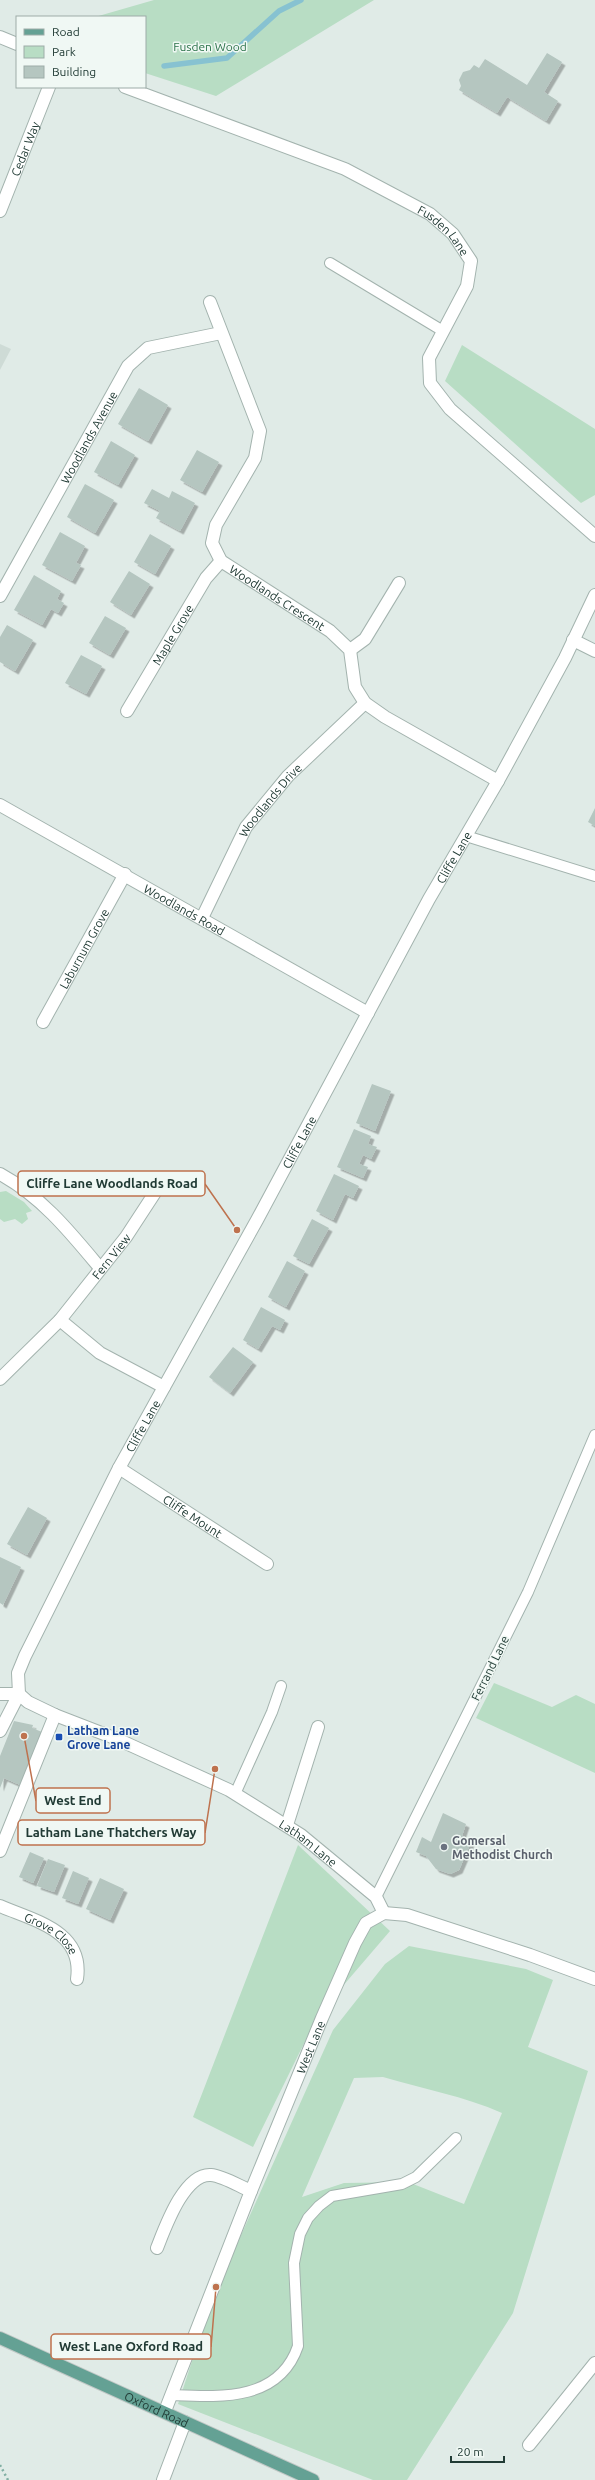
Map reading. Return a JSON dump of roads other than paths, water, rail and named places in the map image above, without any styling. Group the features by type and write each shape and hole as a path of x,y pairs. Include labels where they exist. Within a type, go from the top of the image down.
{"main road":[{"name":"Oxford Road","path":"1,2341 165,2411 185,2422 313,2480"}],"street":[{"path":"0,37 16,44"},
{"name":"Cedar Way","path":"0,210 49,88"},
{"name":"Fusden Lane","path":"128,88 345,169 430,214 453,234 471,261 466,286 429,358 430,383 450,409 595,536"},
{"name":"Woodlands Crescent","path":"210,302 260,431 255,458 216,525 212,543 221,561 330,631 350,650"},
{"name":"Woodlands Avenue","path":"0,596 128,366 148,348 221,333"},
{"name":"Maple Grove","path":"127,711 206,578 221,561"},
{"path":"399,583 365,639 350,650 355,687 365,702 385,717 498,781"},
{"name":"Cliffe Lane","path":"19,1694 18,1673 25,1656 119,1468 257,1220 429,899 498,781 573,640 595,595"},
{"path":"573,640 595,651"},
{"name":"Woodlands Drive","path":"202,918 246,827 288,776 365,702"},
{"name":"Woodlands Road","path":"0,805 125,874 368,1013"},
{"name":"Laburnum Grove","path":"43,1022 125,874"},
{"path":"0,1174 34,1196 49,1209 100,1268"},
{"name":"Fern View","path":"0,1379 60,1320 126,1237 158,1188"},
{"path":"60,1320 100,1353 164,1387"},
{"name":"Cliffe Mount","path":"119,1468 267,1564"},
{"path":"0,1694 19,1694 0,1731"},
{"name":"Latham Lane","path":"19,1694 28,1702 55,1715 117,1739 234,1794 301,1835 376,1897 384,1913"},
{"path":"0,1851 55,1715"},
{"path":"287,1826 318,1727"},
{"name":"Grove Close","path":"0,1906 54,1929 70,1944 79,1964 77,1979"},
{"path":"384,1913 407,1915 530,1955 595,1979"},
{"name":"West Lane","path":"165,2411 251,2191 355,1943 366,1923 384,1913"},
{"path":"157,2248 169,2217 183,2194 195,2179 210,2175 251,2191"},
{"path":"529,2445 595,2363"},
{"path":"163,2480 185,2422"}],"lane":[{"path":"330,263 443,331"},
{"path":"466,836 595,876"},
{"name":"Ferrand Lane","path":"376,1897 528,1592 595,1435"},
{"path":"234,1794 272,1712 280,1686"},
{"path":"171,2395 240,2395 269,2384 287,2368 294,2359 298,2346 298,2316 294,2263 300,2234 308,2218 319,2206 332,2196 402,2184 416,2177 456,2138"}],"waterway":[{"path":"164,66 227,58 279,11 301,0"}],"place":[{"name":"Cliffe Lane Woodlands Road","path":"237,1230"},
{"name":"West End","path":"24,1736"},
{"name":"Latham Lane Grove Lane","path":"59,1737"},
{"name":"Latham Lane Thatchers Way","path":"215,1769"},
{"name":"Gomersal Methodist Church","path":"444,1847"},
{"name":"West Lane Oxford Road","path":"216,2287"}],"park label":[{"name":"Fusden Wood","path":"210,46"}]}
